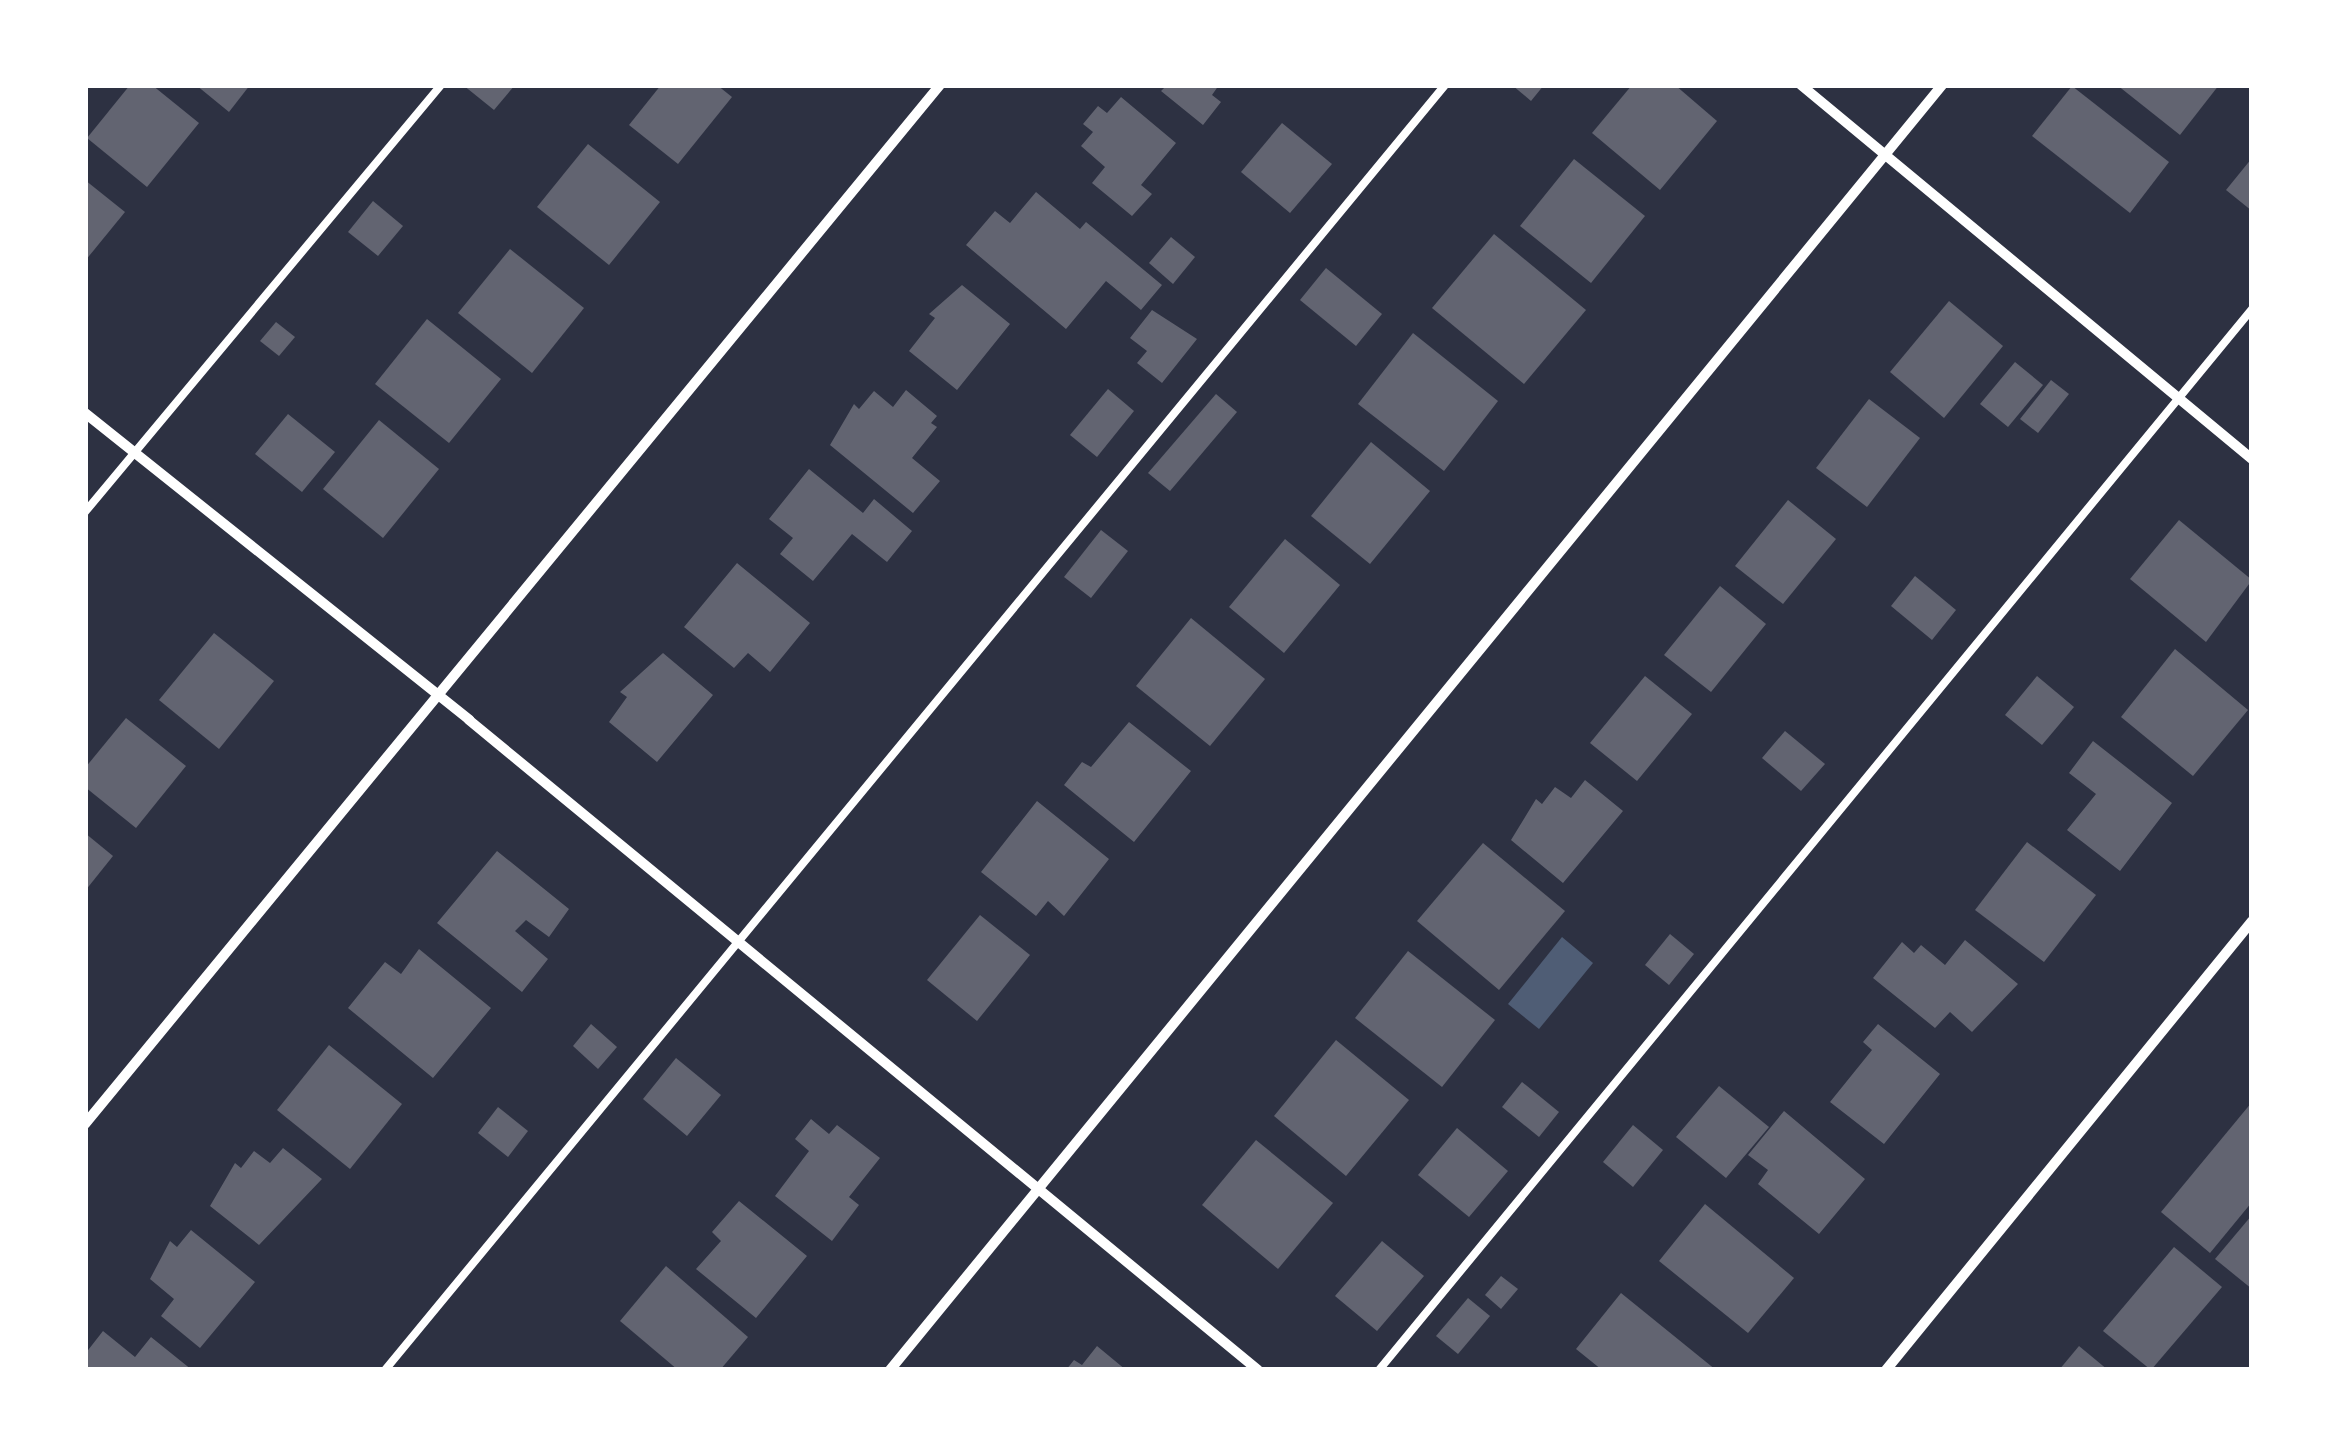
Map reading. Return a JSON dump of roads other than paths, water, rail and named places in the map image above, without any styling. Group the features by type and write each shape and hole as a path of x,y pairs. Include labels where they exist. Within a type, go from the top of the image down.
{"street":[{"path":"85,1124 940,85"},
{"path":"1802,85 2182,394 2252,459"},
{"path":"890,1370 1942,85"},
{"path":"85,414 439,696 1258,1370"},
{"path":"1886,1370 2252,921"}],"lane":[{"path":"85,512 441,85"},
{"path":"385,1370 1445,85"},
{"path":"1379,1370 2252,309"}],"water":[{"path":"1562,937 1593,963 1539,1029 1508,1004"}]}
